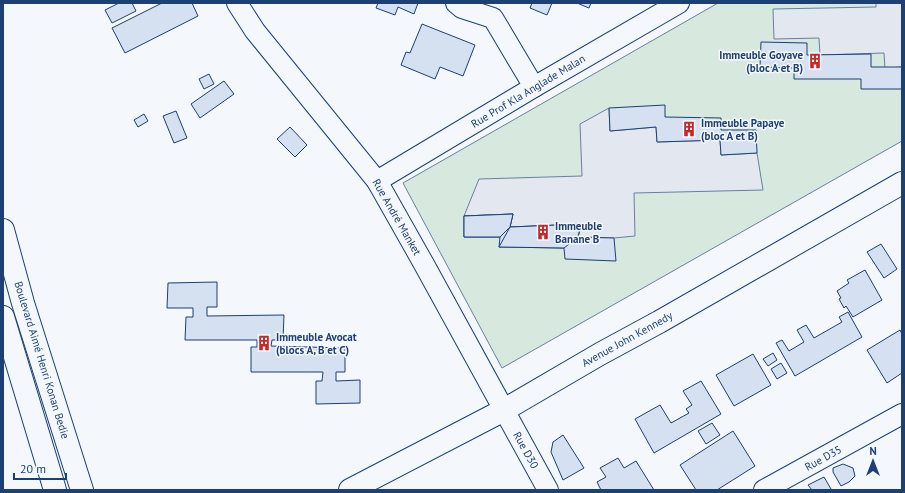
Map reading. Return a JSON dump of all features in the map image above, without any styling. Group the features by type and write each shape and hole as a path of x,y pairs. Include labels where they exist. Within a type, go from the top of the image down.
{"main road":[{"name":"Avenue John Kennedy","path":"350,490 504,410 902,183"},
{"name":"Boulevard Aimé Henri Konan Bedie","path":"3,230 23,303 82,490"},
{"path":"3,317 55,490"}],"street":[{"name":"Rue André Manket","path":"237,3 255,32 377,181 504,410"},
{"path":"456,3 462,8 495,11 534,87"},
{"name":"Rue Prof Kla Anglade Malan","path":"377,181 534,87 679,3"},
{"name":"Rue D30","path":"504,410 548,490"},
{"name":"Rue D35","path":"764,490 902,414"}],"shaded area":[{"path":"718,3 902,3 902,141 502,368 403,183"},
{"path":"876,3 902,3 902,67 885,68 884,53 820,55 819,38 774,39 773,9 876,7"},
{"path":"609,108 610,131 656,127 657,142 720,140 721,155 757,153 763,190 634,193 635,236 614,238 578,237 581,225 510,227 513,214 464,216 479,179 582,176 580,124"}],"building":[{"path":"119,3 132,3 136,11 112,23 105,10"},
{"path":"162,3 192,3 198,16 125,53 112,28"},
{"path":"378,3 418,3 414,14 398,7 395,15 376,8"},
{"path":"532,3 552,3 547,15 530,8"},
{"path":"577,3 591,3 589,8"},
{"path":"422,24 475,45 463,76 440,67 435,79 401,65 406,52 410,53"},
{"name":"Immeuble Goyave (bloc A et B)","path":"761,42 807,43 807,55 871,54 871,67 902,67 902,89 861,89 861,79 794,79 794,68 760,67"},
{"path":"209,74 214,84 204,89 199,79"},
{"path":"224,81 234,94 200,118 191,104"},
{"name":"Immeuble Papaye (bloc A et B)","path":"665,105 665,117 721,118 721,130 756,130 757,153 721,155 720,140 657,142 656,127 610,131 609,108"},
{"path":"176,111 187,138 174,143 163,116"},
{"path":"144,114 148,121 138,127 134,120"},
{"path":"290,127 307,145 295,157 277,139"},
{"path":"513,214 510,227 581,224 578,237 614,238 616,261 565,259 564,248 499,247 500,237 464,237 464,216"},
{"path":"513,214 510,227 500,237 464,237 464,216"},
{"name":"Immeuble Banane B","path":"581,224 578,237 564,248 499,247 510,227"},
{"path":"881,244 897,269 884,278 867,252"},
{"path":"865,270 882,300 853,317 846,306 844,308 837,291 849,283 847,280"},
{"name":"Immeuble Avocat (blocs A, B et C)","path":"217,282 217,307 207,307 207,316 284,315 283,340 272,340 271,346 345,348 345,372 336,372 336,381 360,380 360,403 316,404 316,381 322,381 323,372 251,372 251,347 257,347 257,340 185,340 186,317 193,317 193,308 167,308 168,283"},
{"path":"848,312 862,337 795,376 776,343 782,340 789,351 804,342 797,330 806,325 814,338 842,322 839,317"},
{"path":"900,330 902,334 902,373 887,383 867,350"},
{"path":"773,353 777,360 768,366 763,359"},
{"path":"753,354 771,385 734,406 716,375"},
{"path":"781,363 787,373 777,379 771,369"},
{"path":"701,381 721,414 654,453 635,419 660,405 671,423 689,413 686,409 692,405 683,391"},
{"path":"712,423 720,435 706,444 698,431"},
{"path":"733,431 755,466 717,490 696,490 680,465"},
{"path":"563,435 584,468 563,480 551,452 553,442"},
{"path":"618,458 624,468 636,461 654,490 601,490 597,482 606,477 600,468"},
{"path":"843,464 853,468 855,476 849,482 841,486 833,472 833,468"},
{"path":"824,477 831,489 812,490 808,485"}],"place":[{"name":"Immeuble Goyave (bloc A et B)","path":"815,61"},
{"name":"Immeuble Papaye (bloc A et B)","path":"689,129"},
{"name":"Immeuble Banane B","path":"543,232"},
{"name":"Immeuble Avocat (blocs A, B et C)","path":"264,343"}]}
